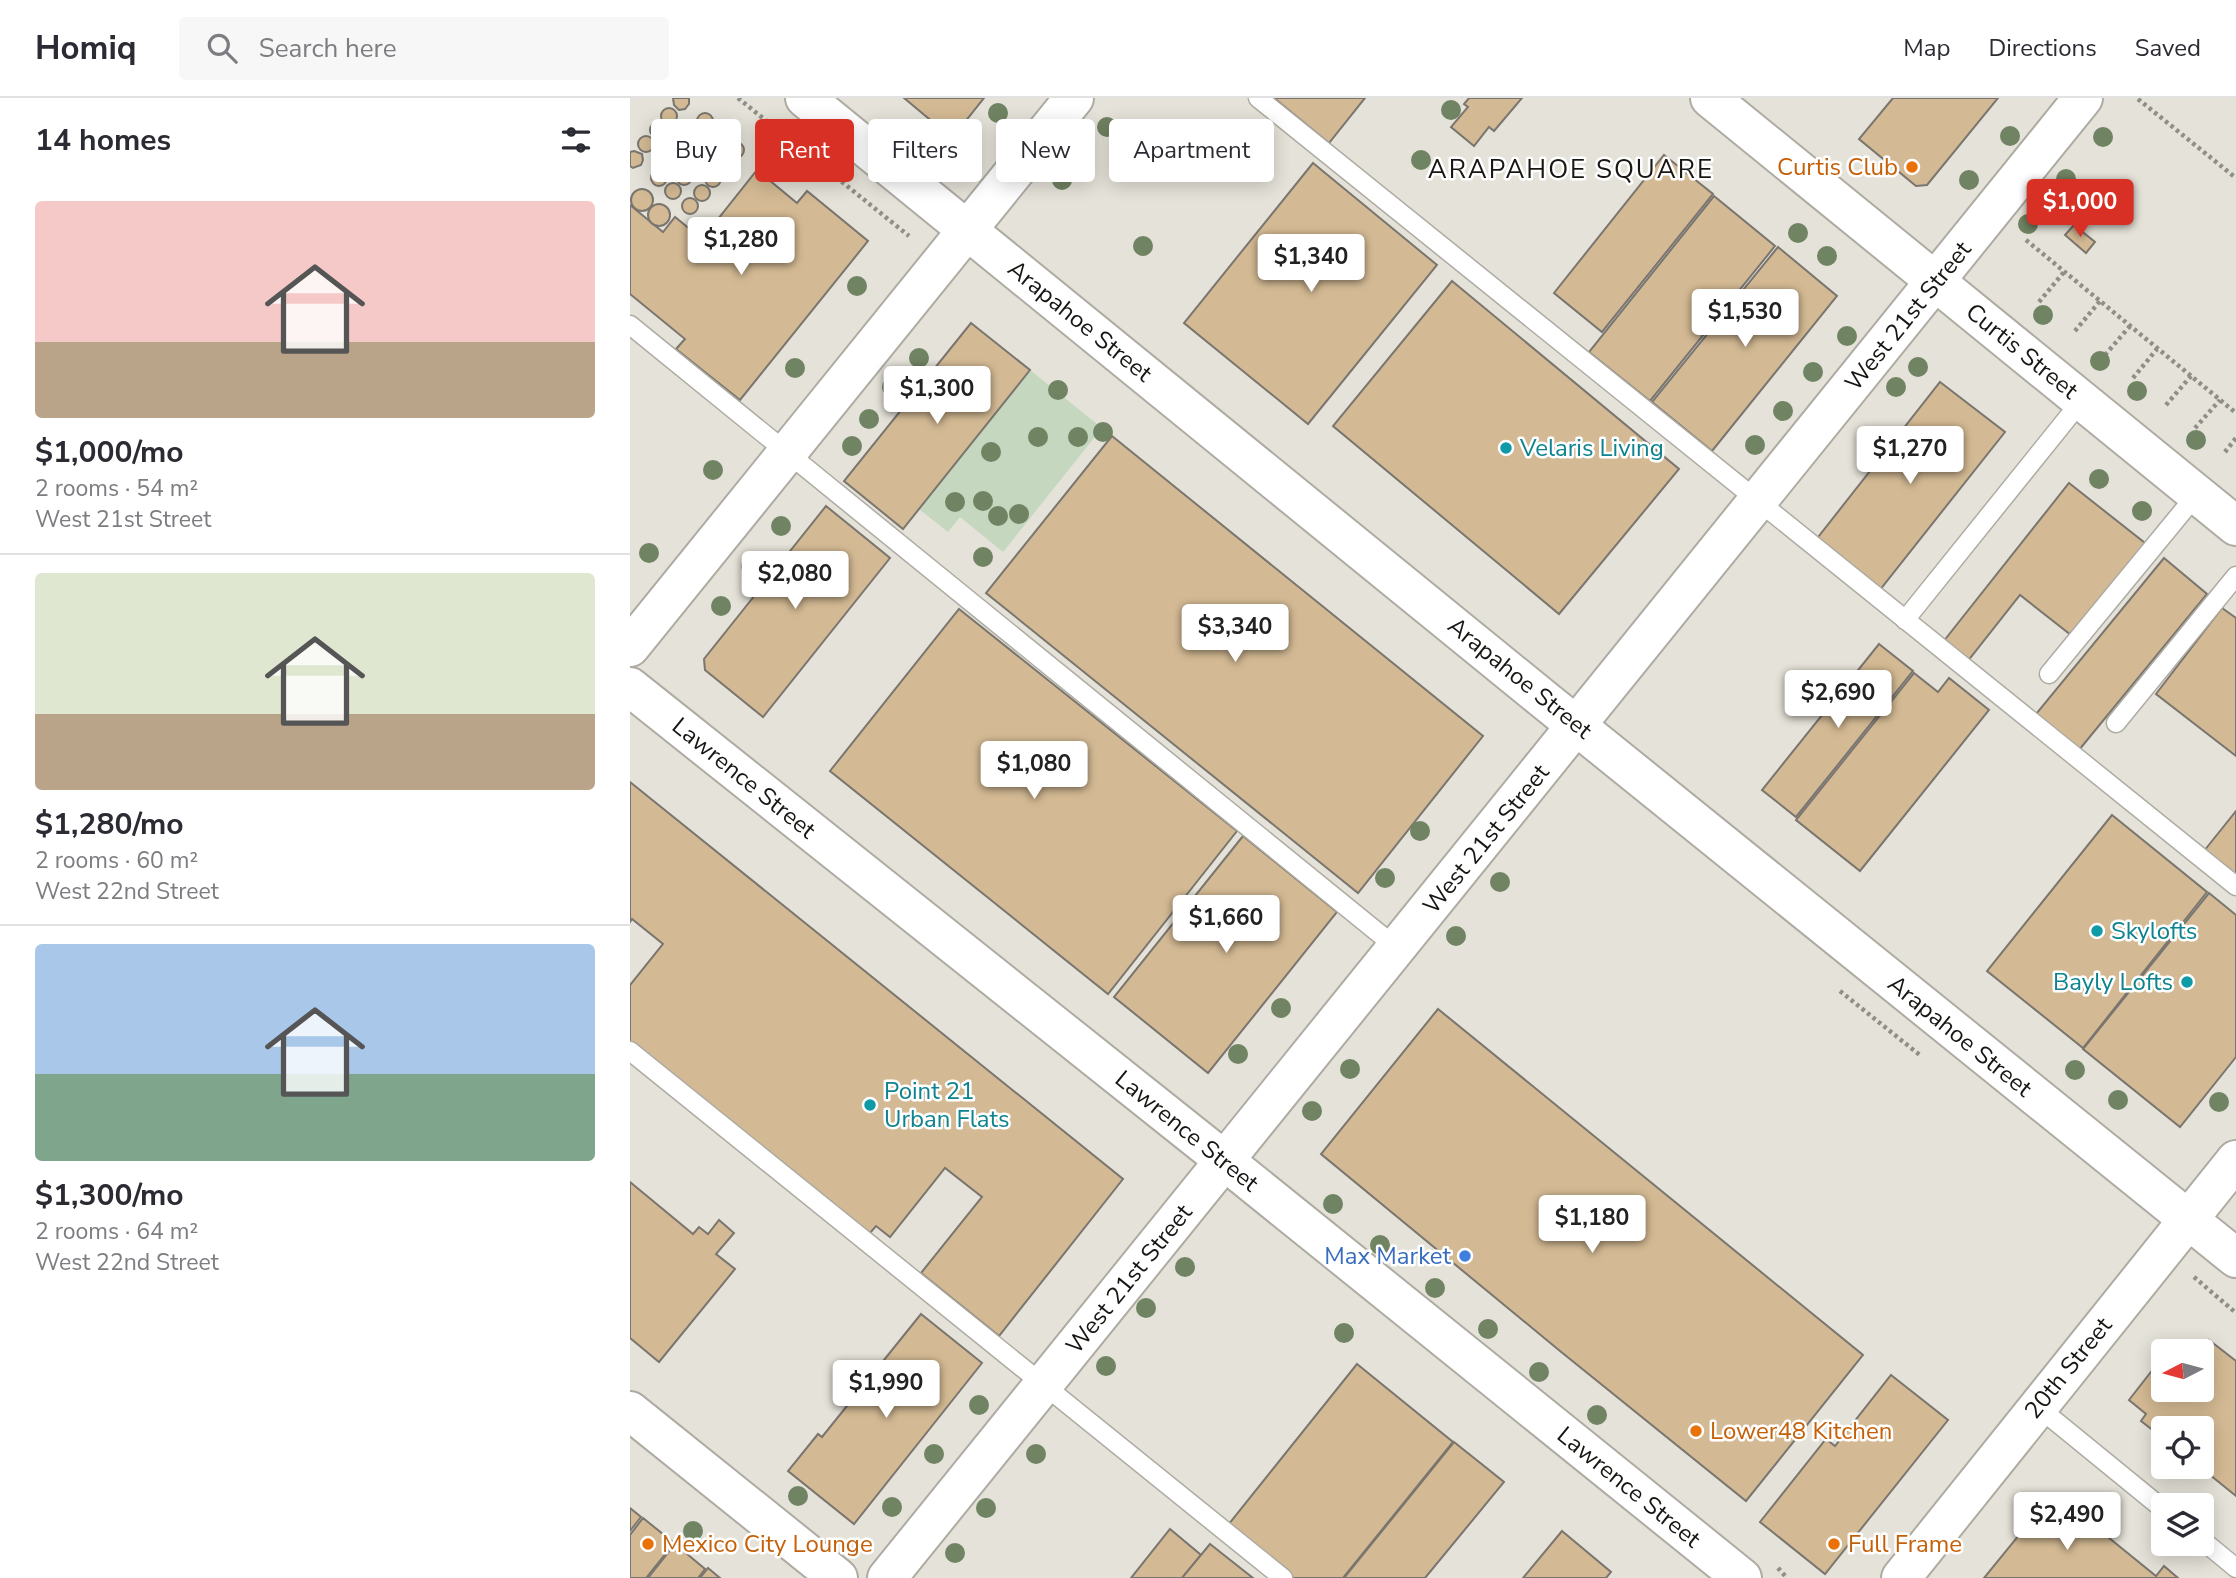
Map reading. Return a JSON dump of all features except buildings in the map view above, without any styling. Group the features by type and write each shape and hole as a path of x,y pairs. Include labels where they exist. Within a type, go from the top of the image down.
{"street":[{"name":"Arapahoe Street","path":"805,98 2236,1258"},
{"path":"630,647 1074,98"},
{"name":"Curtis Street","path":"1710,98 2236,526"},
{"name":"West 21st Street","path":"887,1578 2083,98"},
{"name":"Lawrence Street","path":"630,687 1225,1161 1742,1578"},
{"name":"20th Street","path":"1901,1578 2186,1219 2236,1160"},
{"path":"630,1411 838,1578"}],"lane":[{"path":"1258,98 2236,886"},
{"path":"630,325 1397,948"},
{"path":"1905,620 2082,400"},
{"path":"2049,674 2197,494"},
{"path":"2116,723 2236,576"},
{"path":"630,1051 1283,1578"},
{"path":"2038,1406 2151,1499"},
{"path":"2214,1550 2236,1569"}],"path":[{"path":"2138,99 2236,178"},
{"path":"2026,240 2236,413"},
{"path":"2039,302 2064,272"},
{"path":"2075,331 2100,301"},
{"path":"2105,355 2130,326"},
{"path":"2133,378 2157,348"},
{"path":"2166,404 2191,376"},
{"path":"2195,428 2220,399"},
{"path":"2225,452 2236,438"}],"green space":[{"path":"1030,370 1102,428 1003,552 960,517 948,532 919,509"}],"place":[{"name":"Curtis Club","path":"1912,167"},
{"name":"Velaris Living","path":"1506,448"},
{"name":"Skylofts","path":"2097,931"},
{"name":"Bayly Lofts","path":"2187,982"},
{"name":"Point 21 Urban Flats","path":"870,1105"},
{"name":"Max Market","path":"1465,1256"},
{"name":"Lower48 Kitchen","path":"1696,1431"},
{"name":"Mexico City Lounge","path":"648,1544"},
{"name":"Full Frame","path":"1834,1544"}],"district":[{"name":"ARAPAHOE SQUARE","path":"1571,169"}]}
